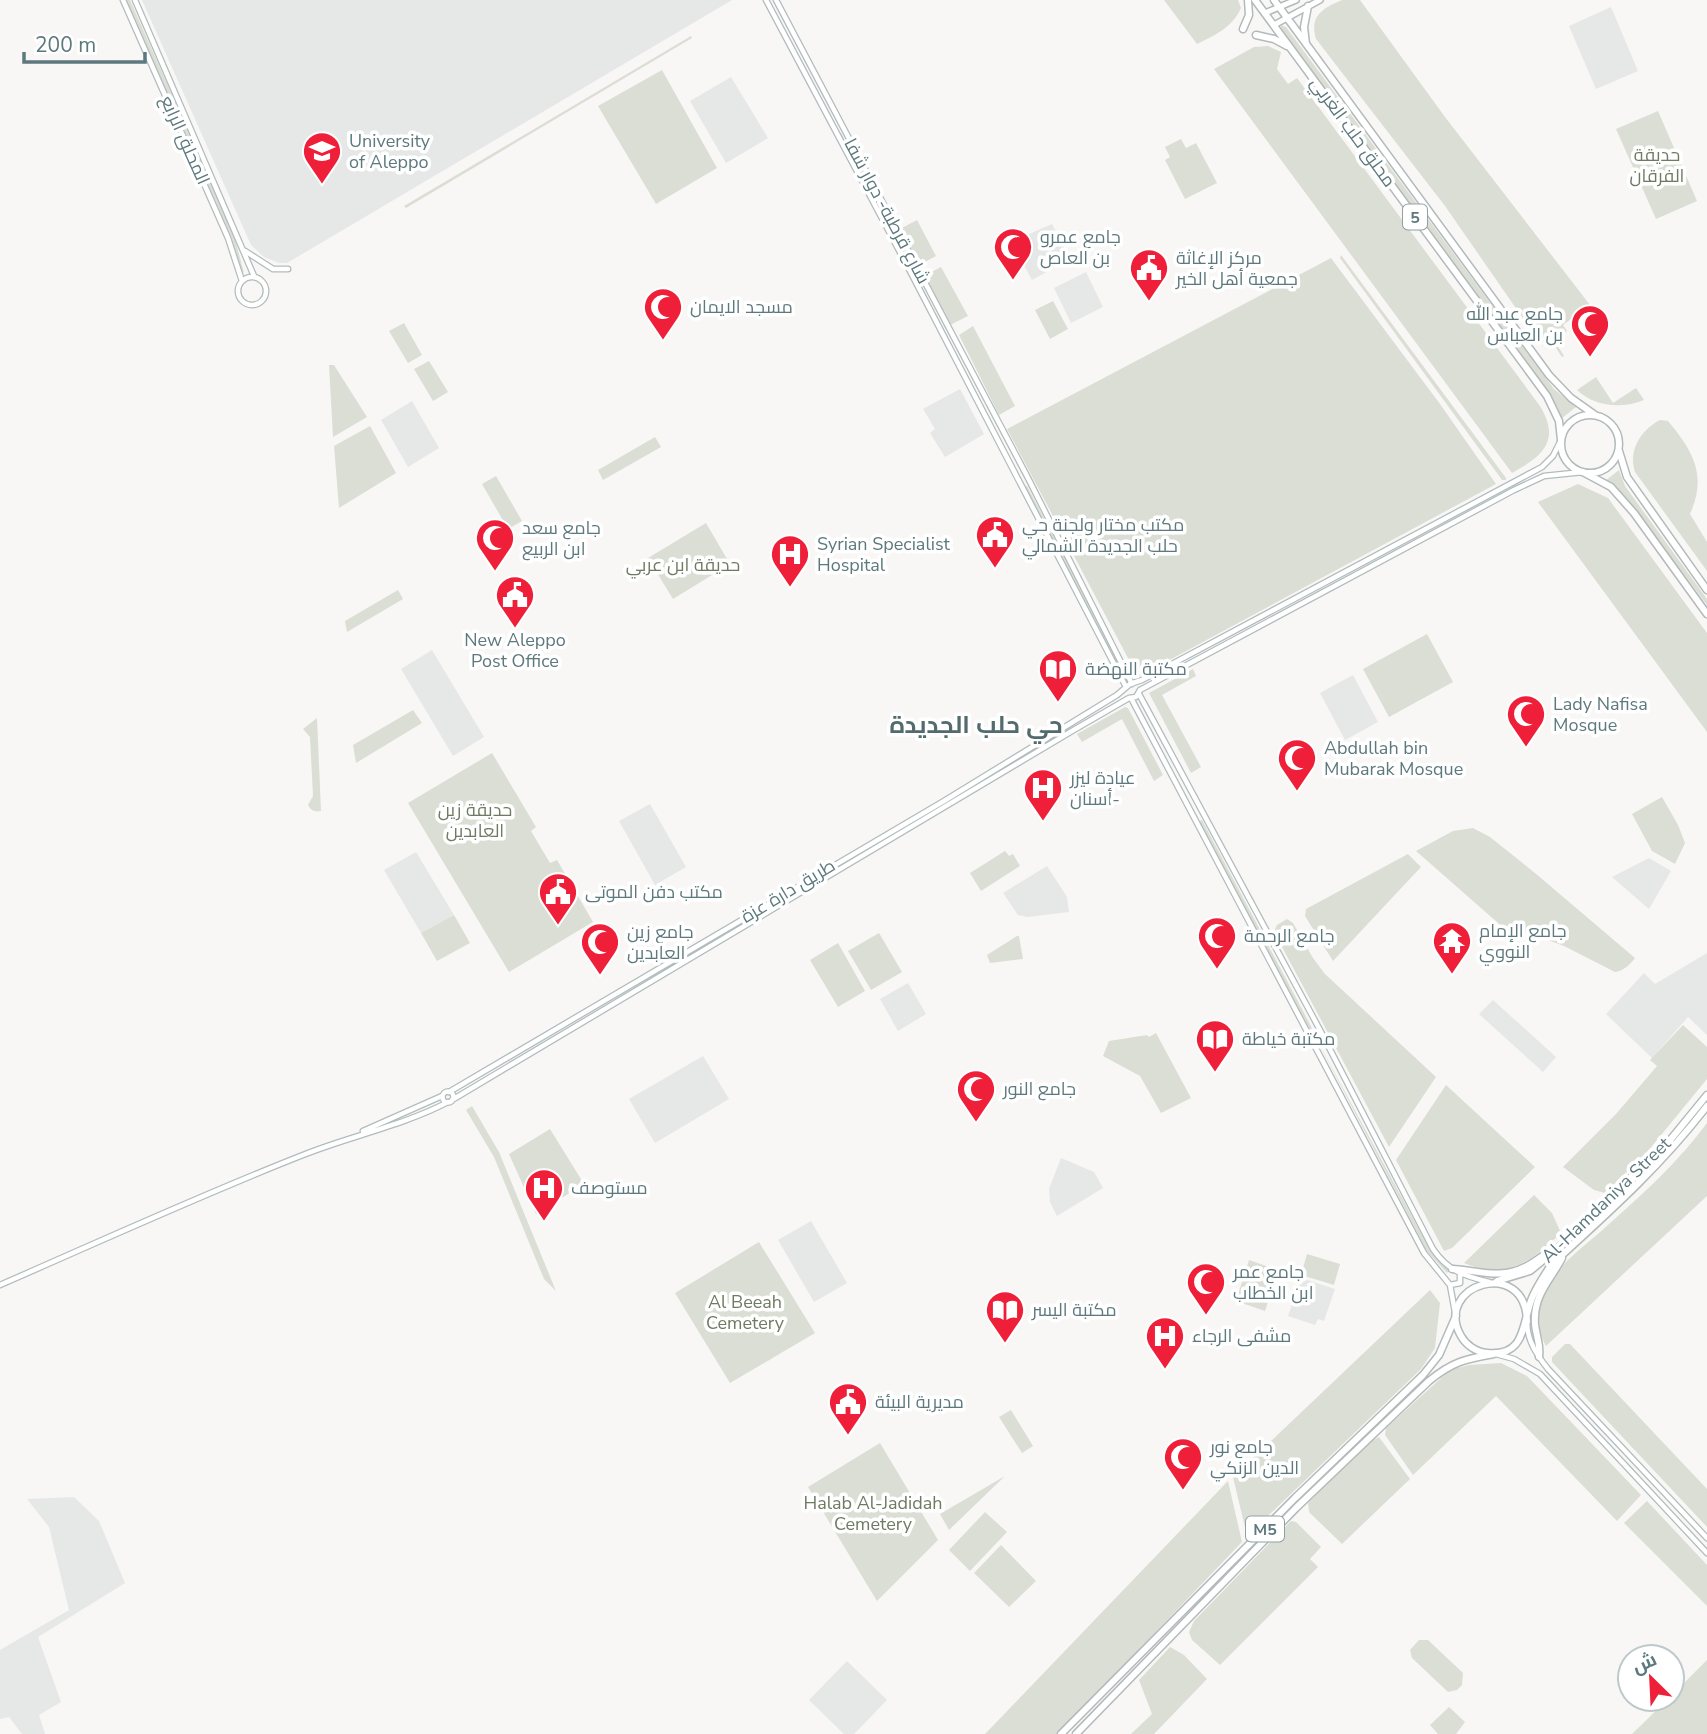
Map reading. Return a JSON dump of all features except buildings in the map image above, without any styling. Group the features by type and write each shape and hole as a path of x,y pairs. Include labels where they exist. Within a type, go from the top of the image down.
{"highway":[{"path":"1243,29 1249,15 1248,0"},
{"name":"محلق حلب الغربي","path":"1255,0 1547,396 1559,421 1561,440"},
{"name":"محلق حلب الغربي","path":"1276,3 1549,375 1572,398 1595,415"},
{"path":"1306,46 1304,27 1308,6"},
{"path":"1256,35 1274,39 1292,50"},
{"path":"1706,612 1634,513 1611,487 1574,468 1566,460 1561,440 1564,430 1575,419 1595,415 1606,419 1614,427 1627,477 1707,590"},
{"path":"1583,472 1606,468 1619,450"},
{"name":"Al-Hamdaniya Street","path":"1527,1322 1530,1301 1540,1281 1562,1250 1656,1155 1707,1094"},
{"name":"Al-Hamdaniya Street","path":"1490,1282 1530,1271 1562,1250 1647,1178 1707,1106"},
{"path":"1452,1269 1486,1274 1511,1273 1528,1266 1546,1252 1562,1250"},
{"path":"1539,1357 1540,1347 1535,1323 1538,1303 1562,1250"},
{"path":"1490,1282 1500,1283 1518,1294 1527,1312 1523,1334 1516,1344 1506,1351 1494,1353 1482,1352 1462,1339 1456,1316 1463,1296 1479,1284 1490,1282"},
{"name":"M5","path":"1061,1734 1295,1498 1423,1375 1438,1355 1456,1316"},
{"name":"M5","path":"1076,1734 1296,1508 1429,1381 1447,1366 1494,1353"}],"main road":[{"name":"المحلق الرابع","path":"123,0 228,237 242,281"},
{"path":"135,0 254,276 263,281 267,290 265,298 256,305 251,305 241,300 238,288 242,281 254,276"},
{"path":"766,0 1129,686 1130,698 1424,1253 1450,1285 1456,1316"},
{"name":"شارع قرطبة- دوار شفا","path":"776,0 999,421 1129,686"},
{"path":"1265,13 1276,3 1296,0"},
{"path":"1274,25 1320,0"},
{"path":"793,52 801,48"},
{"path":"835,132 843,127"},
{"path":"244,251 273,269 288,269"},
{"path":"930,309 937,305"},
{"name":"طريق دارة عزة","path":"442,1097 445,1092 944,800 1129,686 1542,467 1553,456 1561,440"},
{"path":"327,1145 393,1125 450,1101 871,849 1140,692 1514,490 1544,476 1583,472"},
{"path":"1020,480 1027,476"},
{"path":"1129,686 1140,692 1437,1256 1460,1275 1490,1282"},
{"path":"1194,819 1202,814"},
{"path":"867,844 871,849"},
{"path":"1310,1035 1320,1030"},
{"path":"449,1092 452,1095 450,1101"},
{"path":"0,1285 442,1097 450,1101"},
{"path":"1403,1212 1411,1208"},
{"path":"1450,1285 1460,1283 1460,1275"},
{"path":"1527,1322 1530,1340 1539,1357 1707,1538"},
{"path":"1494,1353 1514,1359 1539,1374 1707,1553"},
{"path":"1592,1430 1598,1429 1598,1423"},
{"path":"1602,1440 1603,1435 1608,1434"}],"shaded area":[{"name":"University of Aleppo","path":"142,0 732,0 287,263 279,263 264,257 251,245"},
{"path":"1611,7 1638,71 1596,89 1569,26"},
{"path":"731,77 768,138 726,163 690,101"},
{"path":"1052,224 1070,259 1032,280 1011,242"},
{"path":"1086,272 1103,307 1071,323 1054,288"},
{"path":"960,389 984,434 945,457 930,433 935,429 923,409"},
{"path":"412,401 439,448 408,467 381,420"},
{"path":"432,650 484,737 453,756 401,669"},
{"path":"1353,675 1378,722 1345,740 1320,693"},
{"path":"650,804 686,867 655,885 619,821"},
{"path":"416,852 454,915 421,933 384,870"},
{"path":"1649,858 1671,871 1649,909 1612,877"},
{"path":"1047,866 1067,897 1069,912 1028,917 1018,915 1003,893"},
{"path":"1707,953 1707,1035 1688,1017 1652,1058 1606,1014 1644,973 1655,984"},
{"path":"908,983 926,1014 898,1031 880,999"},
{"path":"1493,1000 1556,1057 1543,1072 1479,1014"},
{"path":"703,1056 729,1099 655,1143 629,1099"},
{"path":"1061,1158 1094,1172 1103,1188 1057,1216 1050,1202 1049,1189"},
{"path":"811,1221 847,1283 814,1302 778,1240"},
{"path":"1301,1278 1335,1289 1324,1321 1318,1319 1315,1325 1288,1316"},
{"path":"74,1497 99,1521 125,1583 38,1637 61,1702 39,1715 45,1734 22,1734 9,1717 0,1719 0,1650 69,1610 49,1527 27,1499"},
{"path":"847,1661 887,1700 854,1734 844,1734 809,1700"}],"green space":[{"path":"126,0 130,0 234,235 244,273 231,236"},
{"path":"1164,0 1238,0 1241,8 1228,26 1197,44"},
{"path":"1342,0 1360,0 1445,117 1590,305 1563,325 1567,331 1554,340 1564,356 1562,357 1552,342 1547,345 1541,337 1538,340 1445,206 1316,39 1314,24 1319,14"},
{"path":"1281,25 1286,27 1554,389 1576,407 1561,419 1558,408 1527,362 1281,30"},
{"path":"691,36 692,38 406,208 404,206"},
{"path":"1268,46 1281,52 1277,69 1288,84 1297,78 1540,406 1546,418 1549,438 1540,454 1523,467 1512,473 1214,69 1254,47"},
{"path":"662,70 717,168 656,204 598,106"},
{"name":"حديقة الفرقان","path":"1658,111 1697,201 1656,219 1616,129"},
{"path":"838,132 841,133 1018,472 1016,472"},
{"path":"1181,139 1186,148 1196,143 1217,183 1185,199 1165,160 1170,157 1165,147"},
{"path":"917,220 936,256 919,265 900,229"},
{"path":"1341,255 1506,480 1502,480 1340,258"},
{"path":"1331,258 1496,484 1138,677 1007,429"},
{"path":"941,267 968,316 950,325 924,276"},
{"path":"1053,301 1068,329 1050,339 1035,310"},
{"path":"404,323 422,355 408,363 389,331"},
{"path":"973,326 1015,406 999,415 959,335"},
{"path":"429,361 448,392 433,401 414,369"},
{"path":"329,365 334,365 367,417 333,437"},
{"path":"1596,377 1613,403 1636,388 1644,400 1627,405 1609,405 1592,400 1577,390"},
{"path":"1660,420 1668,421 1677,432 1695,465 1697,488 1690,514 1707,542 1707,571 1635,472 1633,456 1638,442 1647,429"},
{"path":"370,426 396,473 339,508 334,446"},
{"path":"655,437 661,447 603,480 598,470"},
{"path":"1619,470 1625,486 1707,599 1707,605 1626,498 1605,481"},
{"path":"496,476 522,521 508,529 482,484"},
{"path":"1578,484 1608,498 1707,633 1707,732 1538,502"},
{"path":"1025,486 1129,679 1126,681 1024,488"},
{"name":"حديقة ابن عربي","path":"706,523 730,564 673,599 648,558"},
{"path":"398,590 403,599 347,632 345,621"},
{"path":"1427,634 1453,682 1389,717 1363,669"},
{"path":"1193,669 1196,676 1162,695 1201,767 1191,773 1149,693"},
{"path":"1125,707 1128,708 1163,775 1154,781 1122,719 1082,742 1077,734"},
{"path":"413,710 422,723 356,763 353,745"},
{"path":"317,718 321,811 312,810 308,805 313,796 310,737 303,729"},
{"name":"حديقة زين العابدين","path":"492,753 536,827 531,831 550,863 557,860 593,922 509,972 408,803"},
{"path":"1662,797 1685,843 1675,864 1652,851 1632,814"},
{"path":"1202,820 1312,1028 1310,1030 1199,821"},
{"path":"1473,828 1490,837 1535,873 1635,958 1633,961 1624,969 1615,972 1564,946 1523,931 1514,937 1416,851 1453,831"},
{"path":"1005,851 1009,856 1013,854 1020,866 981,891 970,873"},
{"path":"1408,854 1421,867 1333,961 1305,916 1306,909"},
{"path":"454,915 470,943 437,961 421,933"},
{"path":"1287,919 1293,923 1325,974 1436,1077 1389,1147 1274,932 1277,925"},
{"path":"879,933 902,972 871,990 848,951"},
{"path":"1017,936 1023,959 990,963 987,955"},
{"path":"838,943 865,991 838,1007 810,960"},
{"path":"1683,1025 1707,1047 1707,1079 1648,1151 1605,1193 1594,1190 1563,1167 1616,1114 1657,1066 1650,1060"},
{"path":"1156,1033 1191,1098 1161,1113 1140,1076 1103,1056 1109,1041 1147,1035 1149,1037"},
{"path":"1315,1036 1430,1250 1449,1271 1447,1273 1427,1251"},
{"path":"1446,1085 1535,1167 1452,1248 1444,1251 1396,1160"},
{"path":"472,1106 499,1152 556,1291 544,1279 494,1157 466,1110"},
{"path":"1707,1123 1707,1196 1546,1346 1539,1325 1540,1310 1546,1289 1558,1270 1661,1176"},
{"path":"550,1129 584,1184 536,1214 509,1154"},
{"path":"1534,1195 1552,1213 1561,1233 1528,1260 1506,1269 1479,1268 1464,1263"},
{"name":"Al Beeah Cemetery","path":"759,1242 815,1333 730,1383 675,1293"},
{"path":"1307,1254 1340,1264 1334,1285 1301,1275"},
{"path":"1249,1260 1278,1270 1265,1311 1236,1301"},
{"path":"1430,1290 1440,1303 1435,1348 1421,1369 1247,1536 1233,1477"},
{"path":"1565,1344 1570,1344 1707,1489 1707,1527 1552,1362 1552,1357"},
{"path":"1501,1363 1527,1376 1641,1495 1617,1521 1496,1396 1413,1475 1385,1435 1386,1428 1450,1370 1469,1365"},
{"path":"1011,1410 1033,1446 1022,1453 999,1417"},
{"path":"1379,1437 1410,1479 1342,1544 1309,1512 1308,1503 1371,1441"},
{"name":"Halab Al-Jadidah Cemetery","path":"880,1443 938,1540 877,1601 808,1487"},
{"path":"1005,1476 949,1530 940,1514"},
{"path":"1228,1481 1242,1542 1058,1734 985,1734"},
{"path":"1647,1501 1707,1565 1707,1606 1624,1523"},
{"path":"985,1512 1007,1532 970,1571 949,1550"},
{"path":"1291,1521 1296,1522 1321,1547 1310,1559 1318,1567 1220,1665 1192,1640 1189,1632 1194,1621"},
{"path":"1001,1545 1036,1581 1009,1607 974,1573"},
{"path":"1419,1640 1428,1640 1463,1673 1462,1685 1457,1690 1448,1692 1412,1658 1410,1650"},
{"path":"1170,1647 1184,1655 1207,1679 1154,1734 1131,1734 1152,1714 1139,1680"},
{"path":"1707,1660 1707,1734 1632,1734 1654,1713 1686,1713 1686,1681"},
{"path":"1449,1707 1465,1722 1456,1734 1438,1734 1430,1725"}],"place":[{"name":"University of Aleppo","path":"322,185"},
{"name":"جامع عمرو بن العاص","path":"1013,281"},
{"name":"مركز الإغاثة جمعية أهل الخير","path":"1149,302"},
{"name":"مسجد الايمان","path":"663,341"},
{"name":"جامع عبد الله بن العباس","path":"1590,358"},
{"name":"مكتب مختار ولجنة حي حلب الجديدة الشمالي","path":"995,569"},
{"name":"جامع سعد ابن الربيع","path":"495,572"},
{"name":"Syrian Specialist Hospital","path":"790,588"},
{"name":"New Aleppo Post Office","path":"515,629"},
{"name":"مكتبة النهضة","path":"1058,703"},
{"name":"Lady Nafisa Mosque","path":"1526,748"},
{"name":"Abdullah bin Mubarak Mosque","path":"1297,792"},
{"name":"عيادة ليزر أسنان-","path":"1043,822"},
{"name":"مكتب دفن الموتى","path":"558,926"},
{"name":"جامع الرحمة","path":"1217,970"},
{"name":"جامع الإمام النووي","path":"1452,975"},
{"name":"جامع زين العابدين","path":"600,976"},
{"name":"مكتبة خياطة","path":"1215,1073"},
{"name":"جامع النور","path":"976,1123"},
{"name":"مستوصف","path":"544,1222"},
{"name":"جامع عمر ابن الخطاب","path":"1206,1316"},
{"name":"مكتبة اليسر","path":"1005,1344"},
{"name":"مشفى الرجاء","path":"1165,1370"},
{"name":"مديرية البيئة","path":"848,1436"},
{"name":"جامع نور الدين الزنكي","path":"1183,1491"}],"district":[{"name":"حي حلب الجديدة","path":"976,725"}]}
